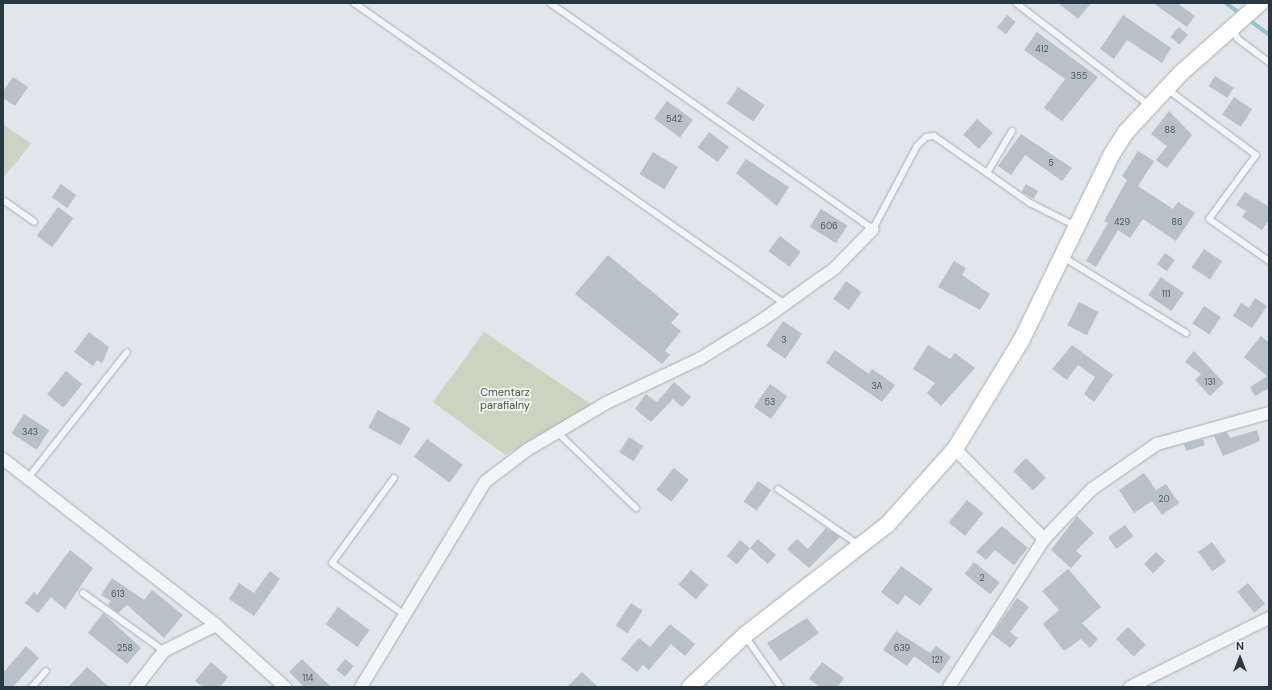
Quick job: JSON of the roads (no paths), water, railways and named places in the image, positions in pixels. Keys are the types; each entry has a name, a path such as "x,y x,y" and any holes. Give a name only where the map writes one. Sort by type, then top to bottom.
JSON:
{"street":[{"path":"690,687 745,635 860,547 887,524 955,449 999,382 1112,154 1149,105 1165,88 1259,4"},
{"path":"361,687 485,482 557,432 606,403 701,358 785,304 835,268 873,229"},
{"path":"949,687 1044,539 1092,489 1157,444 1269,413"},
{"path":"955,449 1044,539"},
{"path":"3,459 216,625 285,687"},
{"path":"1130,687 1269,618"},
{"path":"136,687 164,651 216,625"}],"lane":[{"path":"354,3 785,304"},
{"path":"550,3 873,229 912,155 926,137 944,141 1030,203 1076,226"},
{"path":"1016,3 1149,105"},
{"path":"1235,25 1238,39 1269,62"},
{"path":"1165,88 1256,155 1209,219 1269,261"},
{"path":"987,173 1012,131"},
{"path":"3,200 34,222"},
{"path":"1062,256 1186,333"},
{"path":"28,478 127,352"},
{"path":"557,432 636,508"},
{"path":"394,478 332,564 405,615"},
{"path":"778,489 860,547"},
{"path":"83,593 164,651"},
{"path":"745,635 781,687"},
{"path":"32,687 46,671"}],"waterway":[{"path":"1226,3 1241,14"},
{"path":"1248,19 1269,34"}],"park label":[{"name":"Cmentarz parafialny","path":"505,399"}]}
